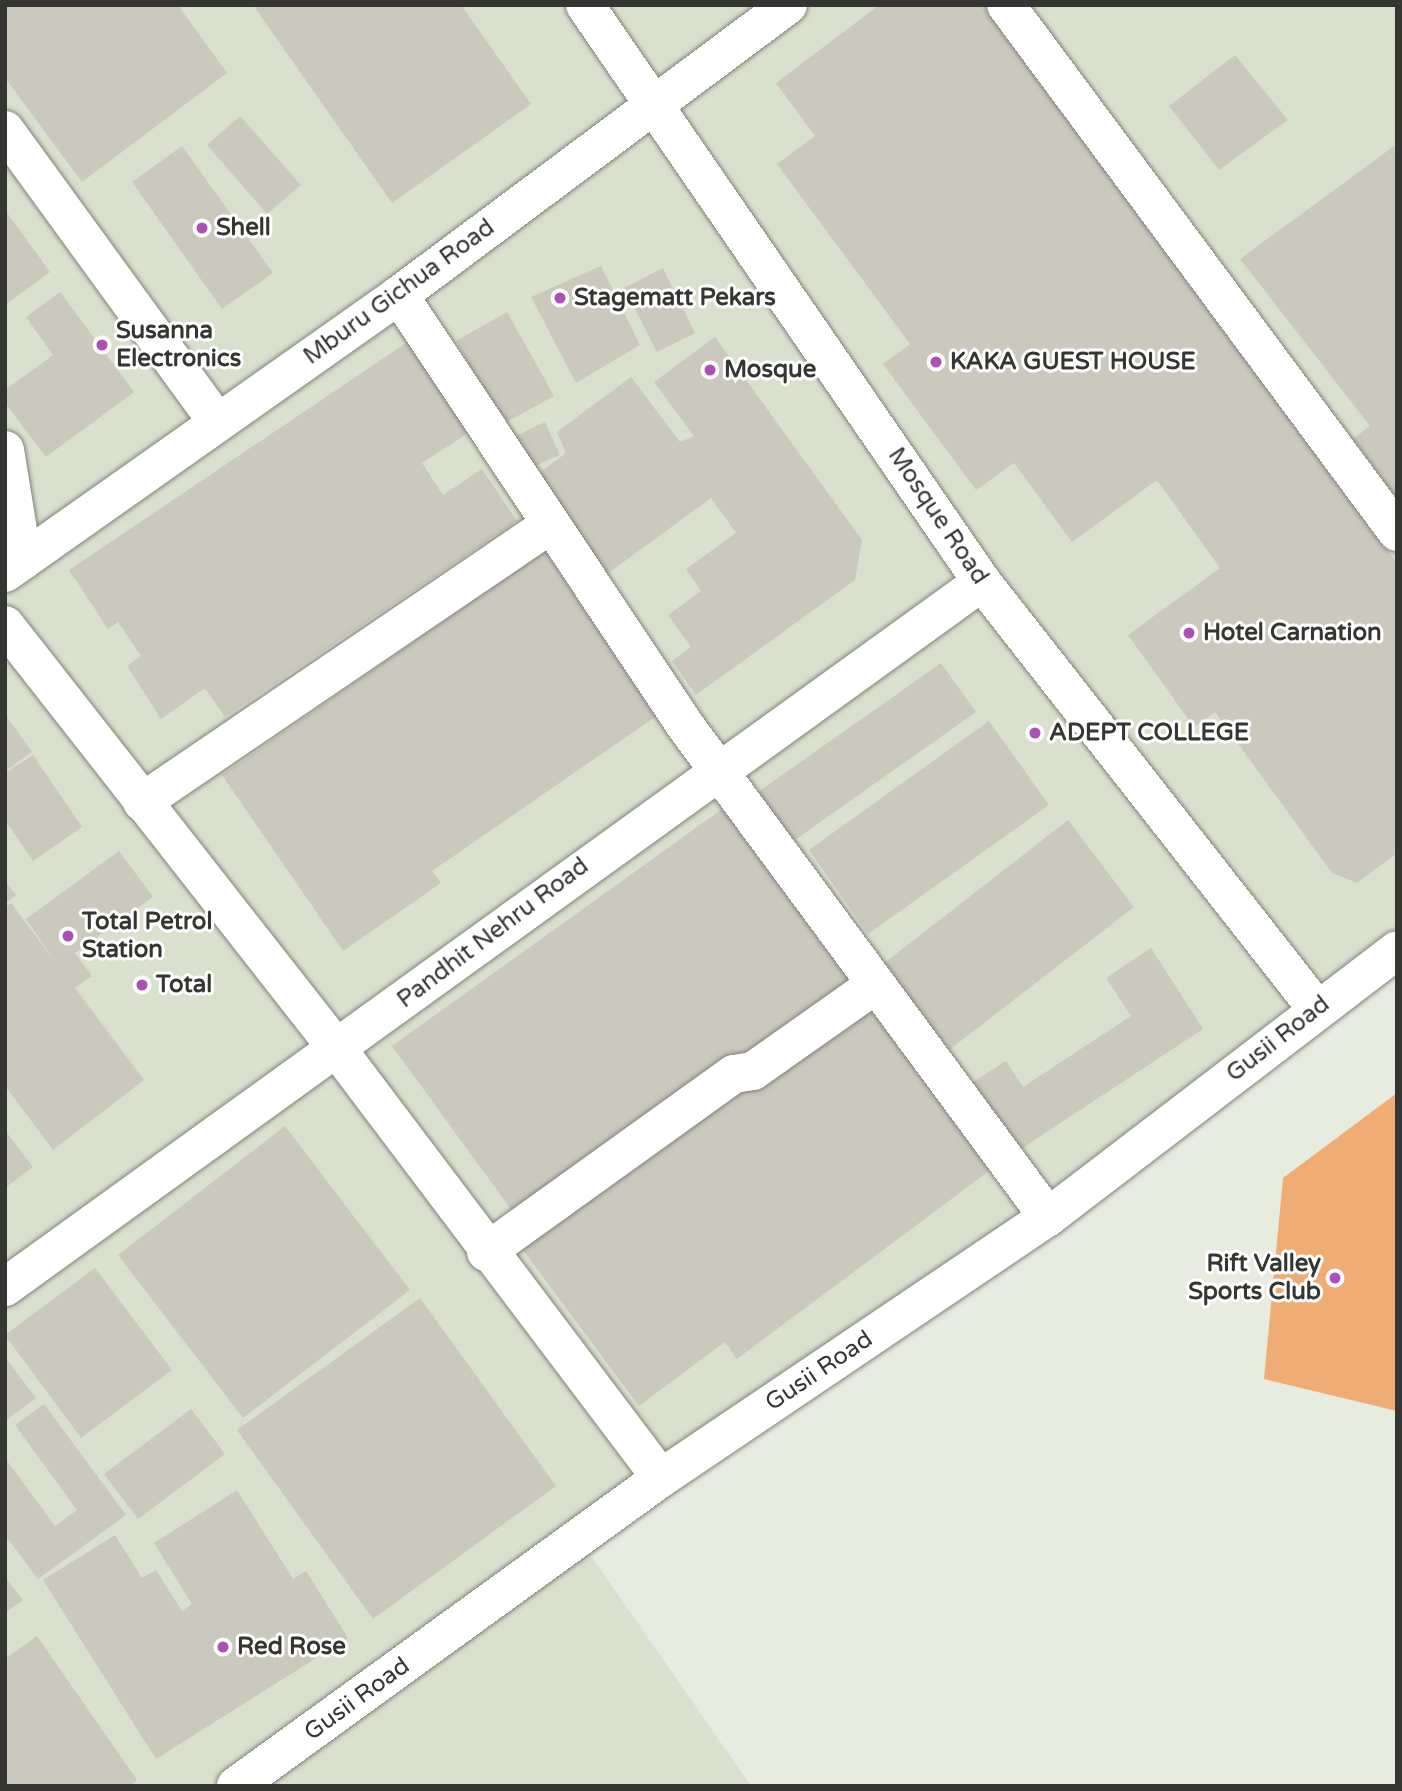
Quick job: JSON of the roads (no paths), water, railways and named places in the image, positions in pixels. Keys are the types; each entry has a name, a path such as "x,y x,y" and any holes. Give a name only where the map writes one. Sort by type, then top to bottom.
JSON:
{"street":[{"name":"Mosque Road","path":"585,5 657,103 982,582 1316,1008"},
{"name":"Mburu Gichua Road","path":"14,567 399,295 788,5"},
{"path":"1006,5 1397,532"},
{"path":"5,130 217,422"},
{"path":"399,295 548,526 716,769 1048,1216"},
{"path":"5,450 14,567"},
{"path":"142,802 548,526"},
{"name":"Pandhit Nehru Road","path":"5,1287 338,1050 716,769 982,582"},
{"path":"5,625 338,1050 486,1252 661,1478"},
{"name":"Gusii Road","path":"236,1786 661,1478 1048,1216 1316,1008 1397,950"},
{"path":"486,1252 734,1074 753,1071 875,985"}],"place":[{"name":"Shell","path":"202,228"},
{"name":"Stagematt Pekars","path":"560,298"},
{"name":"Susanna Electronics","path":"102,345"},
{"name":"KAKA GUEST HOUSE","path":"936,362"},
{"name":"Mosque","path":"710,370"},
{"name":"Hotel Carnation","path":"1189,633"},
{"name":"ADEPT COLLEGE","path":"1035,733"},
{"name":"Total Petrol Station","path":"68,936"},
{"name":"Total","path":"142,985"},
{"name":"Rift Valley Sports Club","path":"1335,1278"},
{"name":"Red Rose","path":"223,1647"}]}
